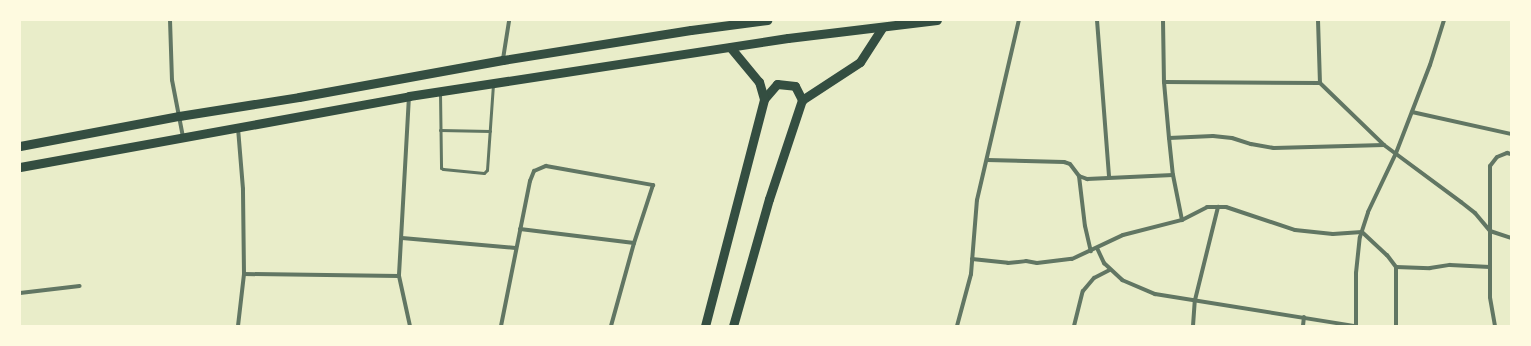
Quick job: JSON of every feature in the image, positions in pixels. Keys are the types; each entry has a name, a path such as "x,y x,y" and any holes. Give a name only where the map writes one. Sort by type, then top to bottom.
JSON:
{"main road":[{"path":"20,146 179,116 299,97 503,60 691,30 767,20"},
{"path":"20,167 440,91 788,38 882,28 938,20"},
{"path":"733,326 769,199 802,100 860,62 882,28"},
{"path":"730,47 760,82 764,99"},
{"path":"705,326 764,99 777,84 795,86 802,100"}],"street":[{"path":"170,20 172,80 183,138"},
{"path":"503,60 509,20"},
{"path":"958,326 971,274 977,200 1019,20"},
{"path":"1097,20 1109,177"},
{"path":"1163,20 1164,82 1169,138 1173,175 1182,220"},
{"path":"1318,20 1320,83"},
{"path":"1097,248 1104,263 1122,280 1155,294 1356,326 1356,273 1362,232 1368,212 1396,153 1412,112 1430,65 1444,20"},
{"path":"1164,82 1320,83 1384,145 1462,202 1475,213 1490,231 1511,238"},
{"path":"409,96 400,276 410,326"},
{"path":"1412,112 1511,134"},
{"path":"238,128 243,189 244,274 238,326"},
{"path":"1169,138 1213,136 1232,138 1251,144 1274,148 1384,145"},
{"path":"1495,326 1490,297 1490,166 1497,157 1507,153 1511,154"},
{"path":"987,160 1064,162 1070,164 1079,176 1085,226 1091,251"},
{"path":"500,326 530,181 534,171 546,166 653,186 634,243 611,326"},
{"path":"1079,176 1087,179 1173,175"},
{"path":"972,259 1008,263 1026,261 1037,263 1072,259 1123,235 1182,220 1207,207 1226,207 1295,230 1333,234 1362,232 1387,255 1396,267 1430,268 1450,265 1490,267"},
{"path":"1193,326 1195,300 1218,207"},
{"path":"520,229 634,243"},
{"path":"402,238 516,248"},
{"path":"1396,267 1396,326"},
{"path":"1074,326 1082,292 1094,278 1110,270"},
{"path":"244,274 400,276"},
{"path":"20,293 80,286"},
{"path":"1303,326 1304,317"}],"lane":[{"path":"440,91 441,168 443,170 484,173 487,170 493,83"},
{"path":"440,130 490,132"}]}
